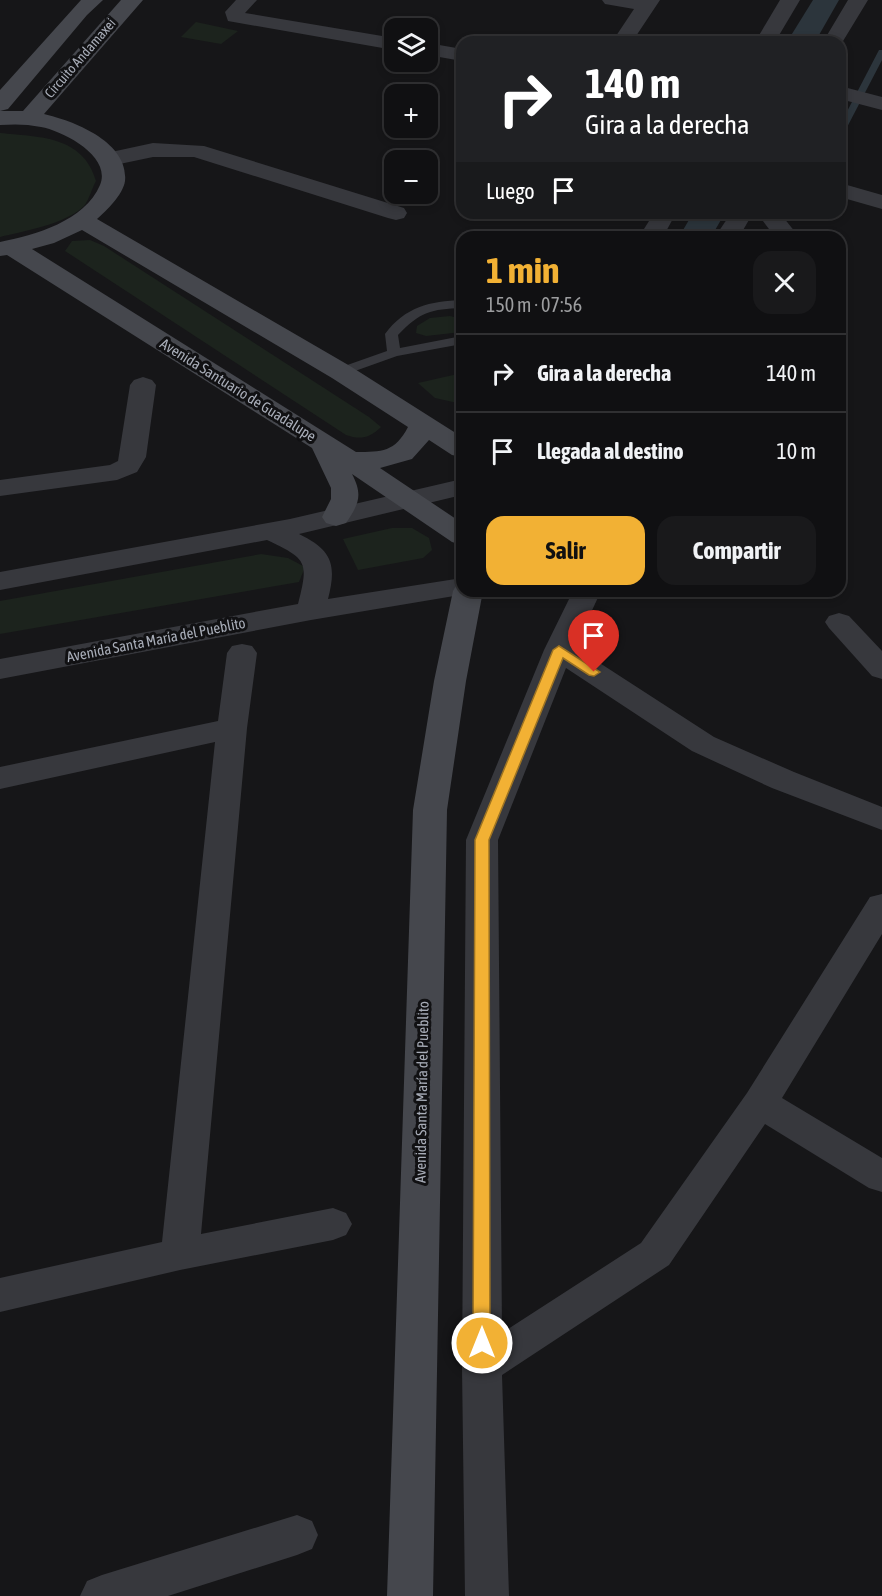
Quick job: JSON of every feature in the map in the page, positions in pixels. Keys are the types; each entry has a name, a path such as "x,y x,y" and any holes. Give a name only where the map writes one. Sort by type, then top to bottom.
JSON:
{"street":[{"name":"Circuito Andamaxei","path":"0,104 80,11 93,0"},
{"name":"Circuito Andamaxei","path":"29,118 133,0"},
{"path":"247,0 235,12 235,17 384,42"},
{"path":"612,0 648,3 626,36"},
{"path":"769,36 790,0"},
{"path":"837,36 858,0"},
{"path":"438,51 456,54"},
{"path":"846,94 882,104"},
{"path":"0,118 29,118 71,130 95,143 110,159 113,182 102,203 83,221 62,231 6,248"},
{"path":"110,159 153,150 196,151 396,213"},
{"path":"846,192 882,202"},
{"path":"773,219 782,231"},
{"path":"83,221 341,372 447,437"},
{"name":"Avenida Santuario de Guadalupe","path":"6,248 350,460 456,532"},
{"path":"0,488 117,472 128,466 133,457 143,385"},
{"path":"350,460 381,460 401,454 414,445 447,437"},
{"path":"323,443 345,488 345,499 336,517"},
{"path":"0,581 270,531 410,501 456,488"},
{"path":"270,531 311,550 320,562 320,578 311,611"},
{"name":"Avenida Santa María del Pueblito","path":"0,669 311,611 456,588"},
{"name":"Avenida Santa María del Pueblito","path":"410,1596 430,810 450,681 467,597"},
{"path":"486,1596 482,1367 482,840 559,650 584,597"},
{"path":"839,622 882,669"},
{"path":"559,650 704,744 783,780 882,819"},
{"path":"180,1254 232,728 242,653"},
{"path":"0,778 232,728"},
{"path":"482,1367 655,1254 760,1103 882,906"},
{"path":"760,1103 882,1177"},
{"path":"0,1295 180,1254 333,1224"},
{"path":"118,1594 297,1535"}],"lane":[{"path":"394,354 391,334 407,317 430,305 456,304"},
{"path":"341,372 394,354 456,341"}],"shaded area":[{"path":"196,22 238,31 221,44 181,37"},
{"path":"0,133 57,141 81,155 90,166 96,181 84,206 67,218 0,237"},
{"path":"90,240 104,246 369,417 381,427 365,437 346,435 65,251 72,241"},
{"path":"430,318 456,318 456,333 426,336 416,333 417,326"},
{"path":"456,374 456,403 435,398 418,383"},
{"path":"392,528 412,528 429,538 432,550 423,558 358,570 343,539"},
{"path":"261,554 288,558 305,567 299,582 0,634 0,601"}],"waterway":[{"path":"805,36 826,0"},
{"path":"846,121 882,52"},
{"path":"698,231 706,219"}],"route":[{"path":"482,1343 482,840 559,650 594,672"}]}
